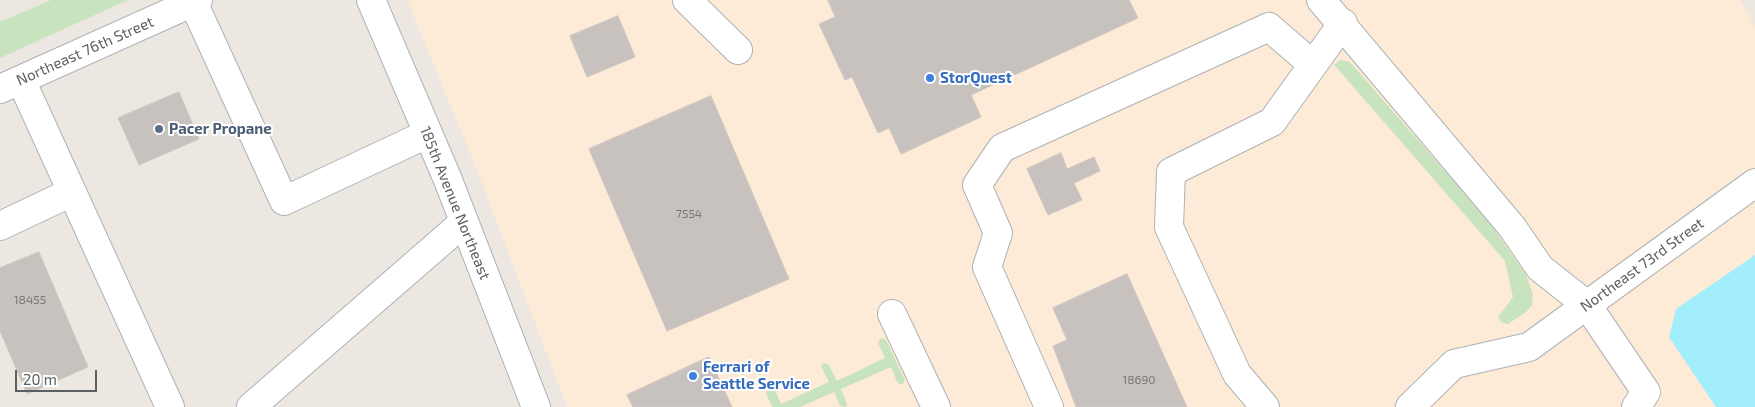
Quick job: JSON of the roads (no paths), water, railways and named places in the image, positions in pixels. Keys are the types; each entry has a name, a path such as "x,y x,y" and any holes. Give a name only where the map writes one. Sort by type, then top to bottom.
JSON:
{"street":[{"name":"185th Avenue Northeast","path":"371,0 464,222 536,407"},
{"path":"687,0 738,50"},
{"path":"1321,0 1512,227 1540,268 1586,305 1646,392 1636,407"},
{"path":"196,1 284,201 427,134"},
{"name":"Northeast 76th Street","path":"10,85 196,1"},
{"path":"1265,407 1237,374 1169,227 1171,172 1272,122 1342,23"},
{"path":"1049,407 987,266 998,232 977,185 1002,148 1269,27 1313,65"},
{"path":"10,85 72,192 170,407"},
{"name":"Northeast 73rd Street","path":"1410,407 1454,364 1530,347 1755,183"},
{"path":"0,226 72,192"},
{"path":"251,407 464,222"},
{"path":"892,314 936,407"}],"water":[{"path":"1755,255 1755,407 1716,407 1669,337 1676,309"}],"place":[{"name":"StorQuest","path":"930,78"},
{"name":"Pacer Propane","path":"159,129"},
{"name":"Ferrari of Seattle Service","path":"693,376"}]}
